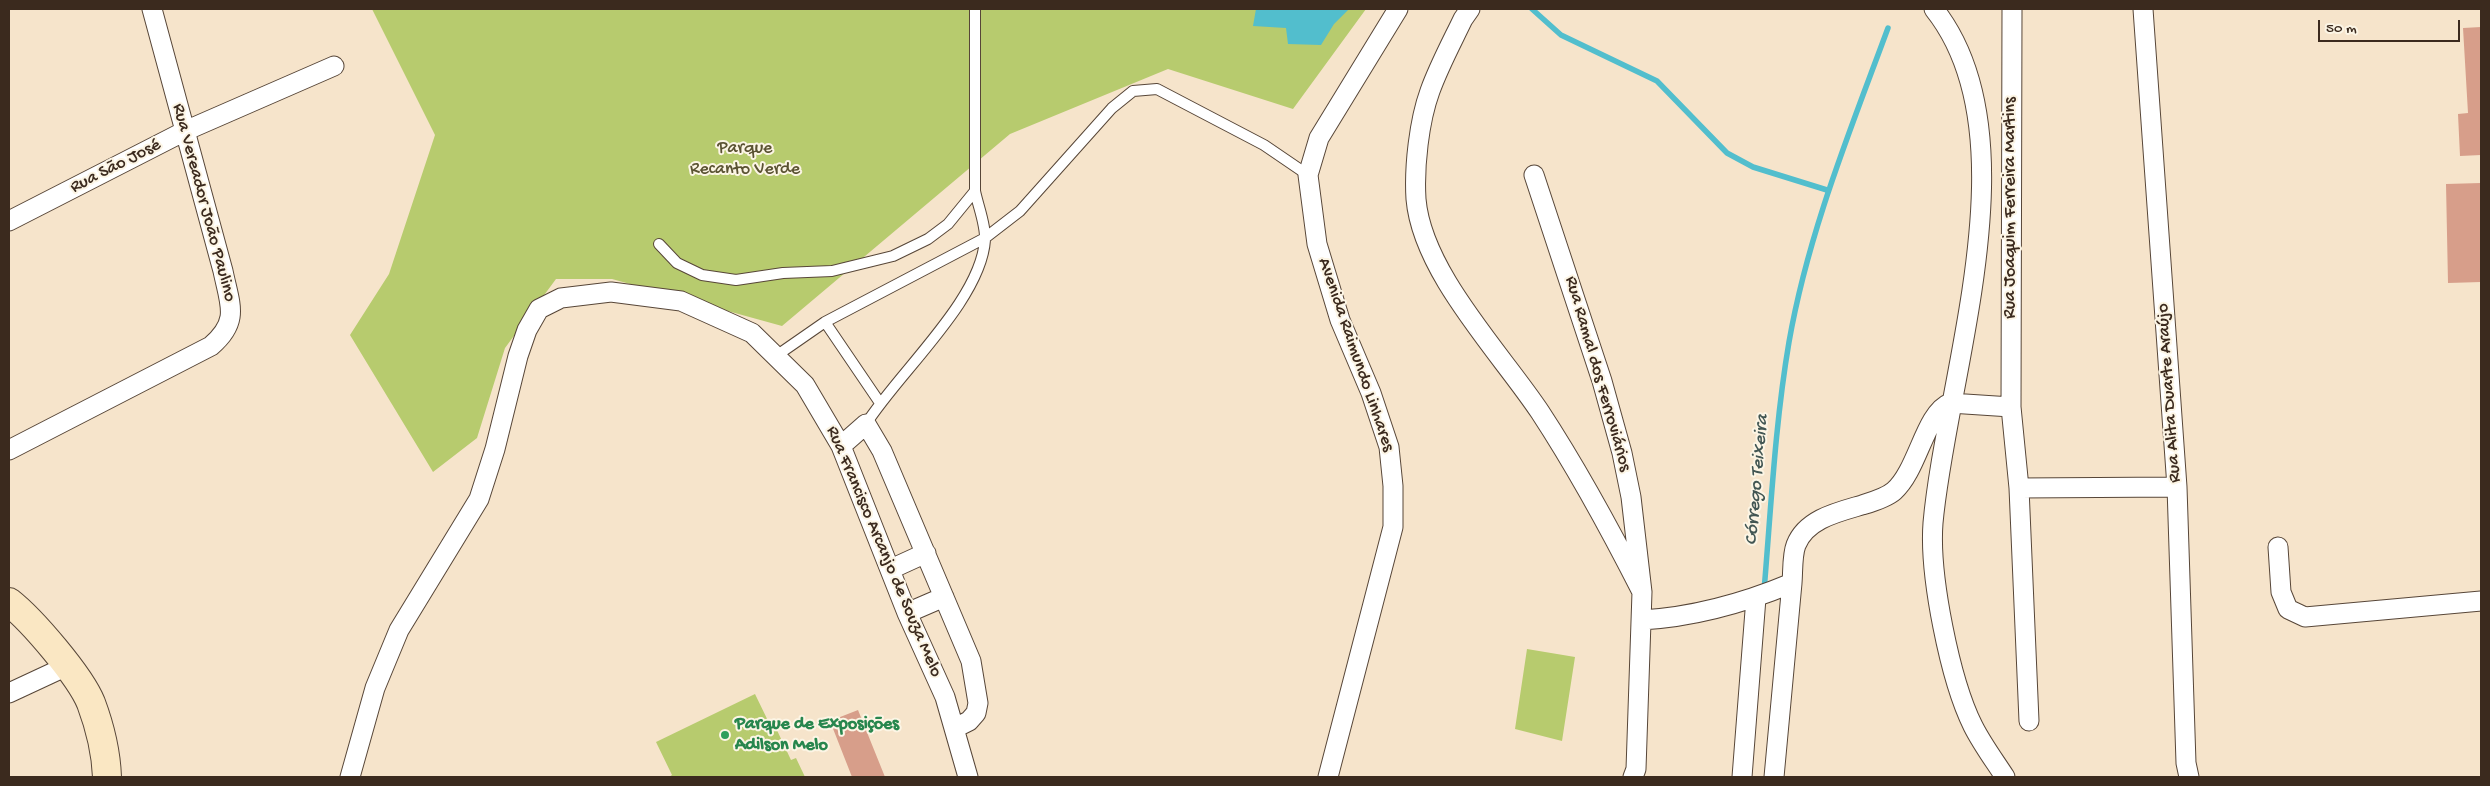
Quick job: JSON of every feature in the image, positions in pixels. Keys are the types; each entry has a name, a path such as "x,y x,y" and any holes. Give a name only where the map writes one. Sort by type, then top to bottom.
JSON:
{"street":[{"name":"Rua Vereador João Paulino","path":"9,450 204,350 224,335 232,314 152,9"},
{"name":"Avenida Raimundo Linhares","path":"1328,777 1393,527 1394,486 1388,447 1370,392 1340,320 1317,244 1308,175 1319,138 1398,9"},
{"path":"1470,9 1463,18 1430,92 1422,128 1416,164 1416,200 1426,238 1446,278 1462,303 1540,412 1620,548 1642,592"},
{"path":"1934,9 1949,28 1972,87 1982,158 1982,198 1972,288 1933,524 1935,577 1954,672 1973,726 2005,777"},
{"name":"Rua Joaquim Ferreira Martins","path":"2012,9 2011,407 2019,488 2029,721"},
{"name":"Rua Alita Duarte Araújo","path":"2143,9 2177,487 2186,763 2189,777"},
{"name":"Rua São José","path":"9,221 185,131 334,66"},
{"name":"Rua Ramal dos Ferroviários","path":"1534,174 1602,381 1622,453 1634,516 1642,592 1642,620 1638,668 1636,769 1633,777"},
{"name":"Rua Francisco Arcanjo de Souza Melo","path":"350,777 374,688 399,630 479,499 496,449 518,356 527,330 539,309 561,298 611,292 681,302 752,333 805,385 841,446 907,613 945,697 968,777"},
{"path":"1774,777 1796,545 1807,529 1820,519 1873,501 1893,492 1912,468 1938,411 1944,405 1952,403 2011,407"},
{"path":"841,446 866,424 882,450 971,660 978,703 976,713 970,721 955,728"},
{"path":"2019,488 2177,487"},
{"path":"2278,547 2281,592 2288,609 2305,617 2481,601"},
{"path":"891,569 926,553"},
{"path":"1642,620 1678,618 1756,598 1792,583"},
{"path":"907,613 944,597"},
{"path":"1742,777 1756,598"},
{"path":"9,602 24,614 67,666 90,701 106,752 107,777"},
{"path":"9,693 67,666"}],"lane":[{"path":"866,424 880,403 943,326 974,281 982,260 985,238 975,191 975,9"},
{"path":"776,356 826,322 985,238 1020,211 1112,108 1133,91 1157,89 1264,145 1308,175"},
{"path":"659,244 677,263 702,275 736,280 783,274 832,272 893,256 928,239 948,224 975,191"},
{"path":"826,322 880,403"}],"green space":[{"name":"Parque Recanto Verde","path":"372,9 1366,9 1293,109 1168,69 1010,134 782,326 612,279 556,279 505,348 477,438 433,472 350,335 389,274 435,135"},
{"path":"1527,649 1575,657 1562,741 1515,729"},
{"name":"Parque de Exposições Adilson Melo","path":"755,694 771,727 775,726 791,760 796,758 805,777 669,777 672,775 656,742"}],"water":[{"path":"1256,9 1349,9 1334,24 1321,45 1288,44 1286,28 1253,26"}],"building":[{"path":"2481,27 2481,155 2460,156 2458,114 2468,113 2463,28"},
{"path":"2481,183 2481,282 2448,283 2446,184"},
{"path":"858,710 885,777 852,777 830,721"}],"waterway":[{"name":"Córrego Teixeira","path":"1532,9 1561,35 1657,81 1727,153 1753,167 1827,190"},
{"name":"Córrego Teixeira","path":"1764,591 1780,404 1797,301 1831,183 1888,28"}],"place":[{"name":"Parque de Exposições Adilson Melo","path":"725,735"}]}
